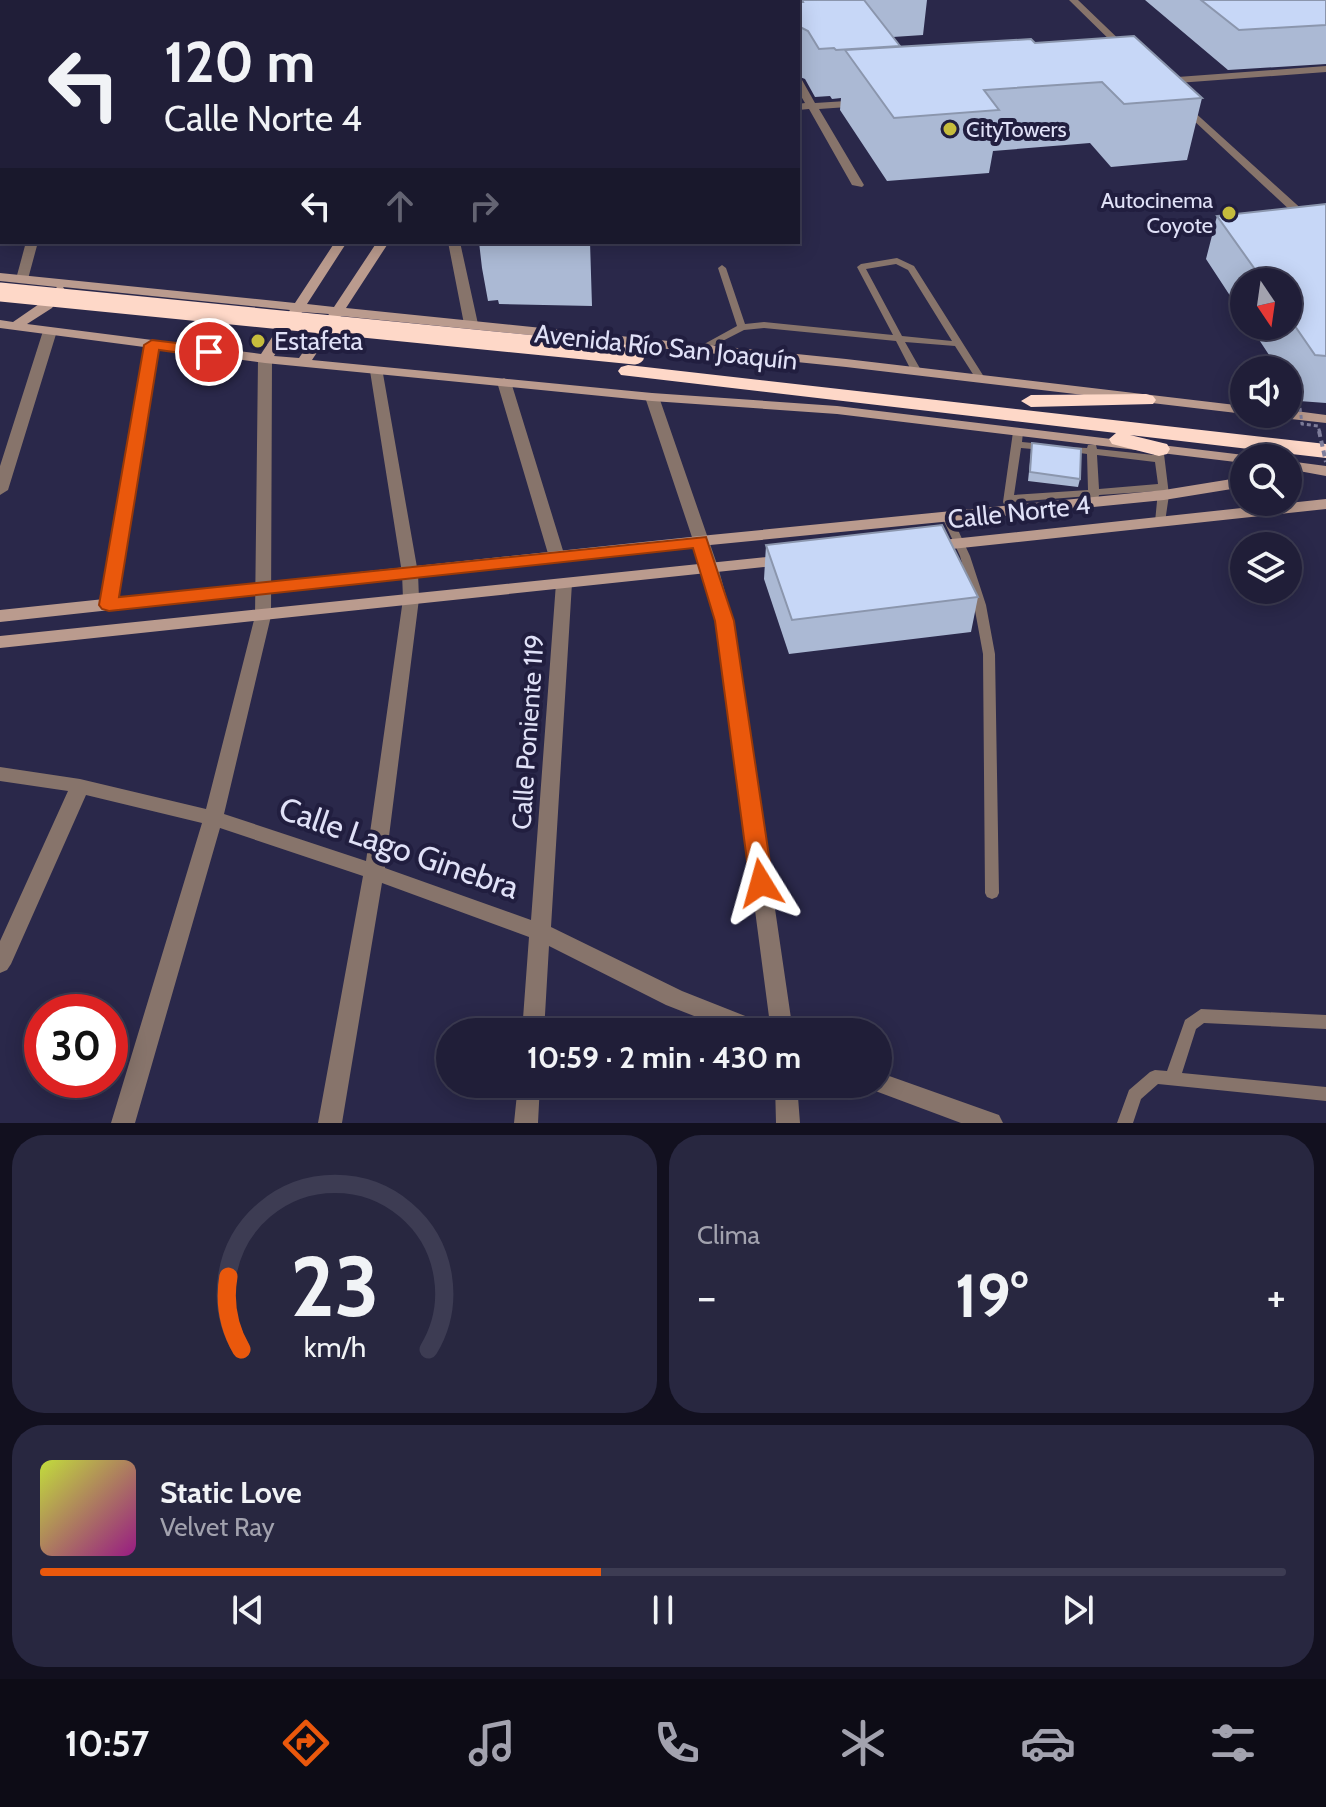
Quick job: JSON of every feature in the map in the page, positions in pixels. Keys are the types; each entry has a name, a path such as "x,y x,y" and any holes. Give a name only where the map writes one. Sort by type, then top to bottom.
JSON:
{"highway":[{"name":"Avenida Río San Joaquín","path":"0,292 631,363 1024,423 1326,451"},
{"name":"Avenida Río San Joaquín","path":"0,307 631,363"},
{"path":"1024,423 1146,400"},
{"name":"Avenida Río San Joaquín","path":"1024,423 1326,435"},
{"path":"1024,423 1069,429 1159,454"}],"main road":[{"path":"265,359 340,244"},
{"path":"303,363 382,244"},
{"name":"Avenida Río San Joaquín","path":"0,277 702,348 1230,409"},
{"path":"7,325 47,305 57,294 60,281"},
{"name":"Avenida Río San Joaquín","path":"7,325 377,371 652,397 1024,423 1092,446 1230,458"},
{"path":"1302,416 1326,419"},
{"path":"1302,467 1326,471"},
{"name":"Calle Norte 4","path":"0,616 947,517 1008,505 1230,484"},
{"name":"Calle Norte 4","path":"912,548 1326,504"},
{"path":"0,642 804,558"}],"street":[{"path":"1073,0 1139,64"},
{"path":"1326,69 1152,80 1326,237"},
{"path":"800,85 858,185"},
{"path":"800,107 869,102"},
{"path":"22,279 31,244"},
{"path":"454,244 471,324"},
{"path":"0,490 50,331"},
{"path":"109,605 152,345"},
{"path":"123,1123 213,818 263,616 265,359"},
{"path":"330,1123 374,872 411,599 410,573 377,371"},
{"path":"504,382 557,557"},
{"path":"652,397 710,567 725,621 780,1018"},
{"name":"Calle Poniente 119","path":"534,1018 564,583"},
{"name":"Calle Lago Ginebra","path":"0,774 80,786 213,818 374,872 541,932 674,998 725,1018"},
{"path":"0,964 80,786"},
{"path":"892,1087 991,1123"},
{"path":"526,1123 528,1098"},
{"path":"787,1098 788,1123"}],"lane":[{"path":"917,372 861,267 897,261 905,263 981,380"},
{"path":"722,268 742,327"},
{"path":"702,348 742,327 764,325 958,344"},
{"path":"1008,505 1024,423"},
{"path":"1092,446 1094,498"},
{"path":"1159,454 1163,491 1160,522"},
{"path":"947,517 980,605 989,654 992,893"},
{"path":"1172,1079 1190,1025 1201,1016 1326,1022"},
{"path":"1125,1123 1135,1095 1155,1077 1326,1094"}],"path":[{"path":"1302,424 1318,426 1326,462"}],"building":[{"path":"864,0 900,46 819,49 808,31 800,30 800,2"},
{"path":"1201,0 1326,0 1326,25 1239,30"},
{"path":"1134,36 1202,98 1124,104 1102,82 984,90 999,110 894,118 845,50 1031,39 1035,43"},
{"path":"1326,204 1326,356 1315,355 1302,336 1302,268 1254,268 1217,216"},
{"path":"1032,443 1081,449 1080,479 1030,472"},
{"path":"942,525 978,597 792,620 766,545"}],"place":[{"name":"CityTowers","path":"950,129"},
{"name":"Autocinema Coyote","path":"1229,213"},
{"name":"Estafeta","path":"258,341"}],"route":[{"path":"209,352 152,345 109,605 700,541 725,621 761,883"}]}
